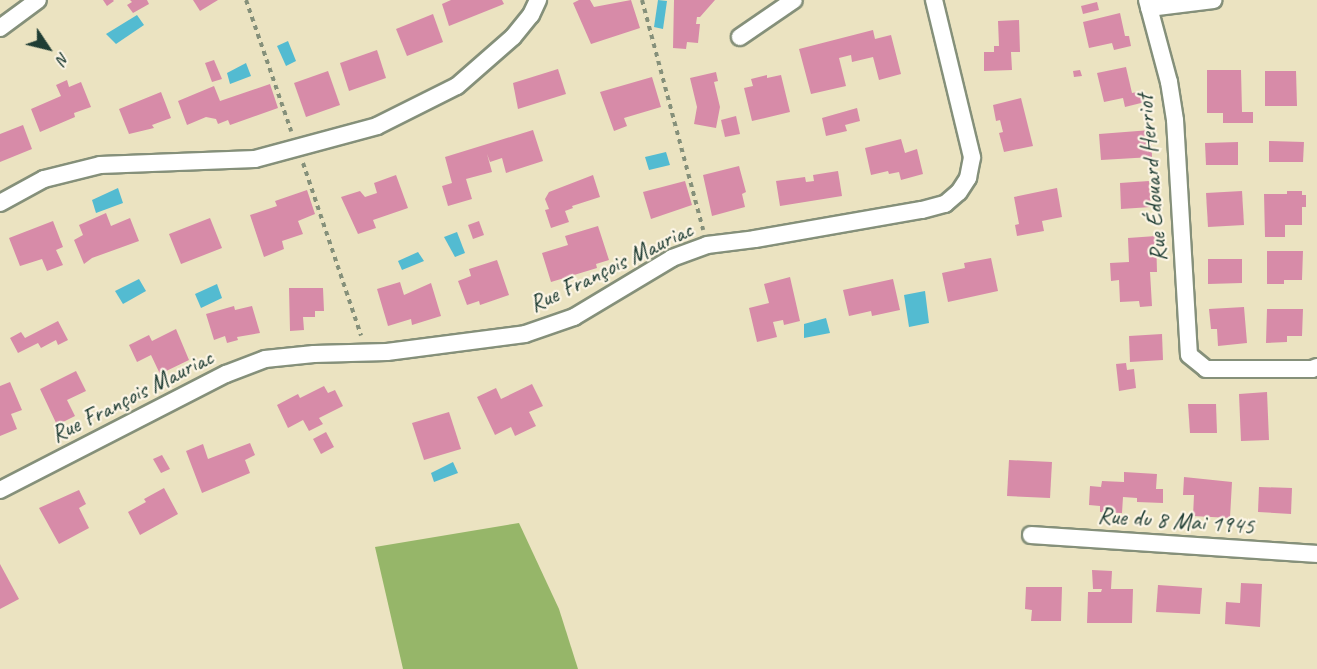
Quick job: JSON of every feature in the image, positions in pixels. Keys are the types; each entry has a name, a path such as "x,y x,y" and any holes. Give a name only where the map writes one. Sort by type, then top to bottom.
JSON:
{"street":[{"path":"0,28 38,0"},
{"path":"0,203 44,179 100,165 255,159 377,126 457,86 513,37 531,15 538,0"},
{"path":"740,38 794,0"},
{"name":"Rue François Mauriac","path":"0,490 226,374 265,359 315,354 367,353 501,338 551,326 574,317 672,258 707,245 755,239 945,204 959,192 968,178 972,157 934,0"},
{"path":"1148,4 1214,0"},
{"name":"Rue Édouard Herriot","path":"1148,4 1169,82 1175,120 1189,355 1206,369 1312,369 1317,367"},
{"name":"Rue du 8 Mai 1945","path":"1031,535 1317,554"}],"path":[{"path":"246,0 367,353"},
{"path":"642,0 707,245"}],"green space":[{"path":"519,523 559,609 578,669 403,669 375,547"}],"water":[{"path":"658,0 667,1 663,29 654,27"},
{"path":"137,15 144,25 116,44 106,34"},
{"path":"288,41 296,61 286,66 277,46"},
{"path":"246,63 251,76 230,84 227,73"},
{"path":"666,152 670,165 649,170 645,157"},
{"path":"118,188 123,203 96,213 92,200"},
{"path":"457,232 465,253 455,257 444,237"},
{"path":"418,252 424,261 402,270 398,261"},
{"path":"139,279 146,291 123,304 115,291"},
{"path":"217,284 222,298 201,308 195,294"},
{"path":"925,291 929,323 909,327 904,295"},
{"path":"826,318 830,333 804,338 804,324"},
{"path":"453,462 458,473 434,482 431,473"}],"building":[{"path":"103,0 113,0 114,1 107,6"},
{"path":"130,0 147,0 149,4 133,13 127,5 132,2"},
{"path":"193,0 218,0 200,11"},
{"path":"451,0 502,0 504,4 449,26 442,4"},
{"path":"579,0 590,0 594,7 631,0 640,28 591,44 573,3"},
{"path":"674,0 715,0 700,17 697,17 696,24 700,24 698,43 687,42 686,49 673,48"},
{"path":"1097,2 1099,10 1083,14 1081,6"},
{"path":"1120,13 1125,36 1129,36 1131,46 1114,50 1112,43 1089,48 1083,22"},
{"path":"433,14 443,42 407,56 396,29"},
{"path":"1019,20 1020,52 1011,52 1012,70 984,71 984,52 994,52 994,46 999,46 998,21"},
{"path":"873,30 875,39 891,35 901,74 879,80 873,57 852,62 851,55 839,58 846,86 811,94 799,49"},
{"path":"377,50 386,78 349,91 340,63"},
{"path":"214,60 222,79 212,82 205,63"},
{"path":"1126,67 1132,93 1142,91 1145,102 1125,107 1123,98 1104,102 1097,73"},
{"path":"558,69 566,94 518,109 513,83"},
{"path":"1080,70 1082,76 1074,77 1073,71"},
{"path":"1207,70 1241,70 1242,112 1253,112 1253,123 1223,123 1223,113 1207,113"},
{"path":"328,71 340,105 306,117 294,83"},
{"path":"1265,71 1296,71 1297,106 1265,106"},
{"path":"716,72 718,81 714,82 720,107 716,128 694,124 697,107 690,78"},
{"path":"767,75 767,78 781,75 790,112 752,121 744,88 753,86 751,79"},
{"path":"652,77 661,107 624,118 627,126 614,131 600,92"},
{"path":"67,80 69,87 81,82 91,107 74,113 75,117 40,132 31,109 61,96 56,85"},
{"path":"270,84 278,108 230,125 228,120 218,124 216,119 206,117 187,125 178,101 214,86 220,101"},
{"path":"161,92 171,118 152,125 154,128 129,134 119,109"},
{"path":"1021,98 1033,146 1004,152 999,133 1003,132 1000,120 996,121 993,105"},
{"path":"857,108 860,121 845,125 847,131 826,136 822,118"},
{"path":"736,116 740,134 725,137 721,120"},
{"path":"23,125 32,149 0,162 0,134"},
{"path":"533,130 543,161 506,173 502,158 490,162 487,154 492,172 466,179 472,199 448,206 442,186 452,183 445,157"},
{"path":"1151,130 1152,157 1101,160 1099,134"},
{"path":"901,139 905,153 917,149 923,174 901,180 899,172 889,174 888,171 871,175 865,148"},
{"path":"1269,141 1304,142 1303,162 1269,162"},
{"path":"1238,142 1238,165 1206,165 1205,143"},
{"path":"739,166 746,192 742,194 745,207 712,216 703,175"},
{"path":"838,171 842,196 780,206 776,181 805,177 806,182 814,181 813,175"},
{"path":"396,175 408,208 373,220 376,228 358,234 341,197 360,191 365,197 377,193 374,183"},
{"path":"593,175 600,197 572,206 573,208 565,211 569,222 551,228 545,210 549,209 545,199 549,192"},
{"path":"685,181 692,205 651,219 643,192"},
{"path":"1149,181 1151,207 1121,209 1120,183"},
{"path":"1057,188 1062,217 1042,221 1044,231 1017,236 1015,225 1019,224 1014,197"},
{"path":"307,190 315,214 298,221 303,234 282,241 284,249 264,257 250,215 277,206 275,201"},
{"path":"1242,191 1244,225 1208,227 1206,193"},
{"path":"1287,191 1302,191 1302,195 1306,195 1306,207 1302,207 1302,225 1285,225 1285,237 1265,237 1264,194 1287,194"},
{"path":"106,213 111,226 130,218 139,241 92,258 84,264 74,240 83,235 79,225"},
{"path":"210,218 222,248 181,264 169,234"},
{"path":"53,221 63,247 56,250 63,265 47,271 42,259 20,266 9,238"},
{"path":"479,221 484,235 473,239 468,225"},
{"path":"598,226 609,260 596,264 597,268 551,282 542,253 568,245 565,236"},
{"path":"1156,236 1157,272 1150,272 1152,306 1140,307 1139,301 1120,302 1119,280 1111,281 1110,263 1129,262 1128,238"},
{"path":"1267,251 1303,251 1302,280 1284,280 1284,284 1267,284"},
{"path":"991,258 998,291 948,302 942,273 965,268 964,263"},
{"path":"1208,259 1242,259 1242,283 1208,284"},
{"path":"497,260 509,295 480,305 479,301 467,305 458,281 471,276 469,269"},
{"path":"790,277 800,321 784,325 783,320 773,322 777,337 757,342 749,308 769,303 764,284"},
{"path":"893,279 900,310 872,316 871,311 849,316 843,290"},
{"path":"400,282 404,295 431,283 441,316 412,325 411,319 388,326 377,289"},
{"path":"289,288 323,288 324,311 315,311 315,317 303,317 304,330 290,331"},
{"path":"234,306 235,310 252,306 260,333 237,337 238,340 227,343 225,336 214,340 206,314"},
{"path":"1244,307 1247,343 1218,346 1217,329 1211,329 1209,309"},
{"path":"1267,309 1303,309 1302,336 1287,336 1287,342 1266,343"},
{"path":"58,321 68,340 58,345 56,340 41,348 38,343 18,353 10,338 21,332 25,338"},
{"path":"176,329 189,360 160,374 151,355 137,362 129,345 149,335 152,341"},
{"path":"1162,334 1163,360 1130,362 1129,336"},
{"path":"1126,363 1127,370 1134,369 1136,388 1119,391 1116,364"},
{"path":"76,371 86,391 67,400 75,416 57,425 40,389"},
{"path":"10,382 22,410 11,414 17,429 0,436 0,386"},
{"path":"532,384 543,406 529,412 536,426 515,436 511,427 495,435 477,397 496,388 501,399"},
{"path":"324,386 328,393 335,390 343,406 319,418 323,424 309,431 303,420 288,428 277,405 298,394 300,398"},
{"path":"1267,392 1269,440 1241,441 1239,394"},
{"path":"1188,404 1216,404 1217,433 1190,433"},
{"path":"449,412 461,449 424,460 412,423"},
{"path":"326,432 334,447 321,454 313,439"},
{"path":"250,443 255,455 245,460 250,473 202,493 186,451 203,444 208,459"},
{"path":"162,455 170,469 161,473 153,459"},
{"path":"1009,460 1052,462 1050,498 1007,496"},
{"path":"1124,472 1157,474 1156,489 1163,489 1163,503 1137,502 1137,498 1123,497 1122,513 1100,512 1100,506 1089,505 1090,486 1101,487 1102,481 1124,482"},
{"path":"1184,477 1232,482 1230,518 1193,516 1194,495 1183,495"},
{"path":"1259,487 1292,488 1291,514 1258,512"},
{"path":"164,488 178,514 140,535 128,512 146,502 144,499"},
{"path":"79,490 86,504 79,508 89,528 59,544 39,508"},
{"path":"0,564 19,599 0,609"},
{"path":"1092,570 1112,571 1111,589 1133,589 1132,623 1087,623 1088,592 1101,592 1102,589 1093,589"},
{"path":"1241,583 1262,584 1260,627 1225,624 1226,602 1240,603"},
{"path":"1158,585 1202,588 1200,614 1156,612"},
{"path":"1026,587 1062,587 1061,621 1031,621 1032,610 1025,609"}]}
